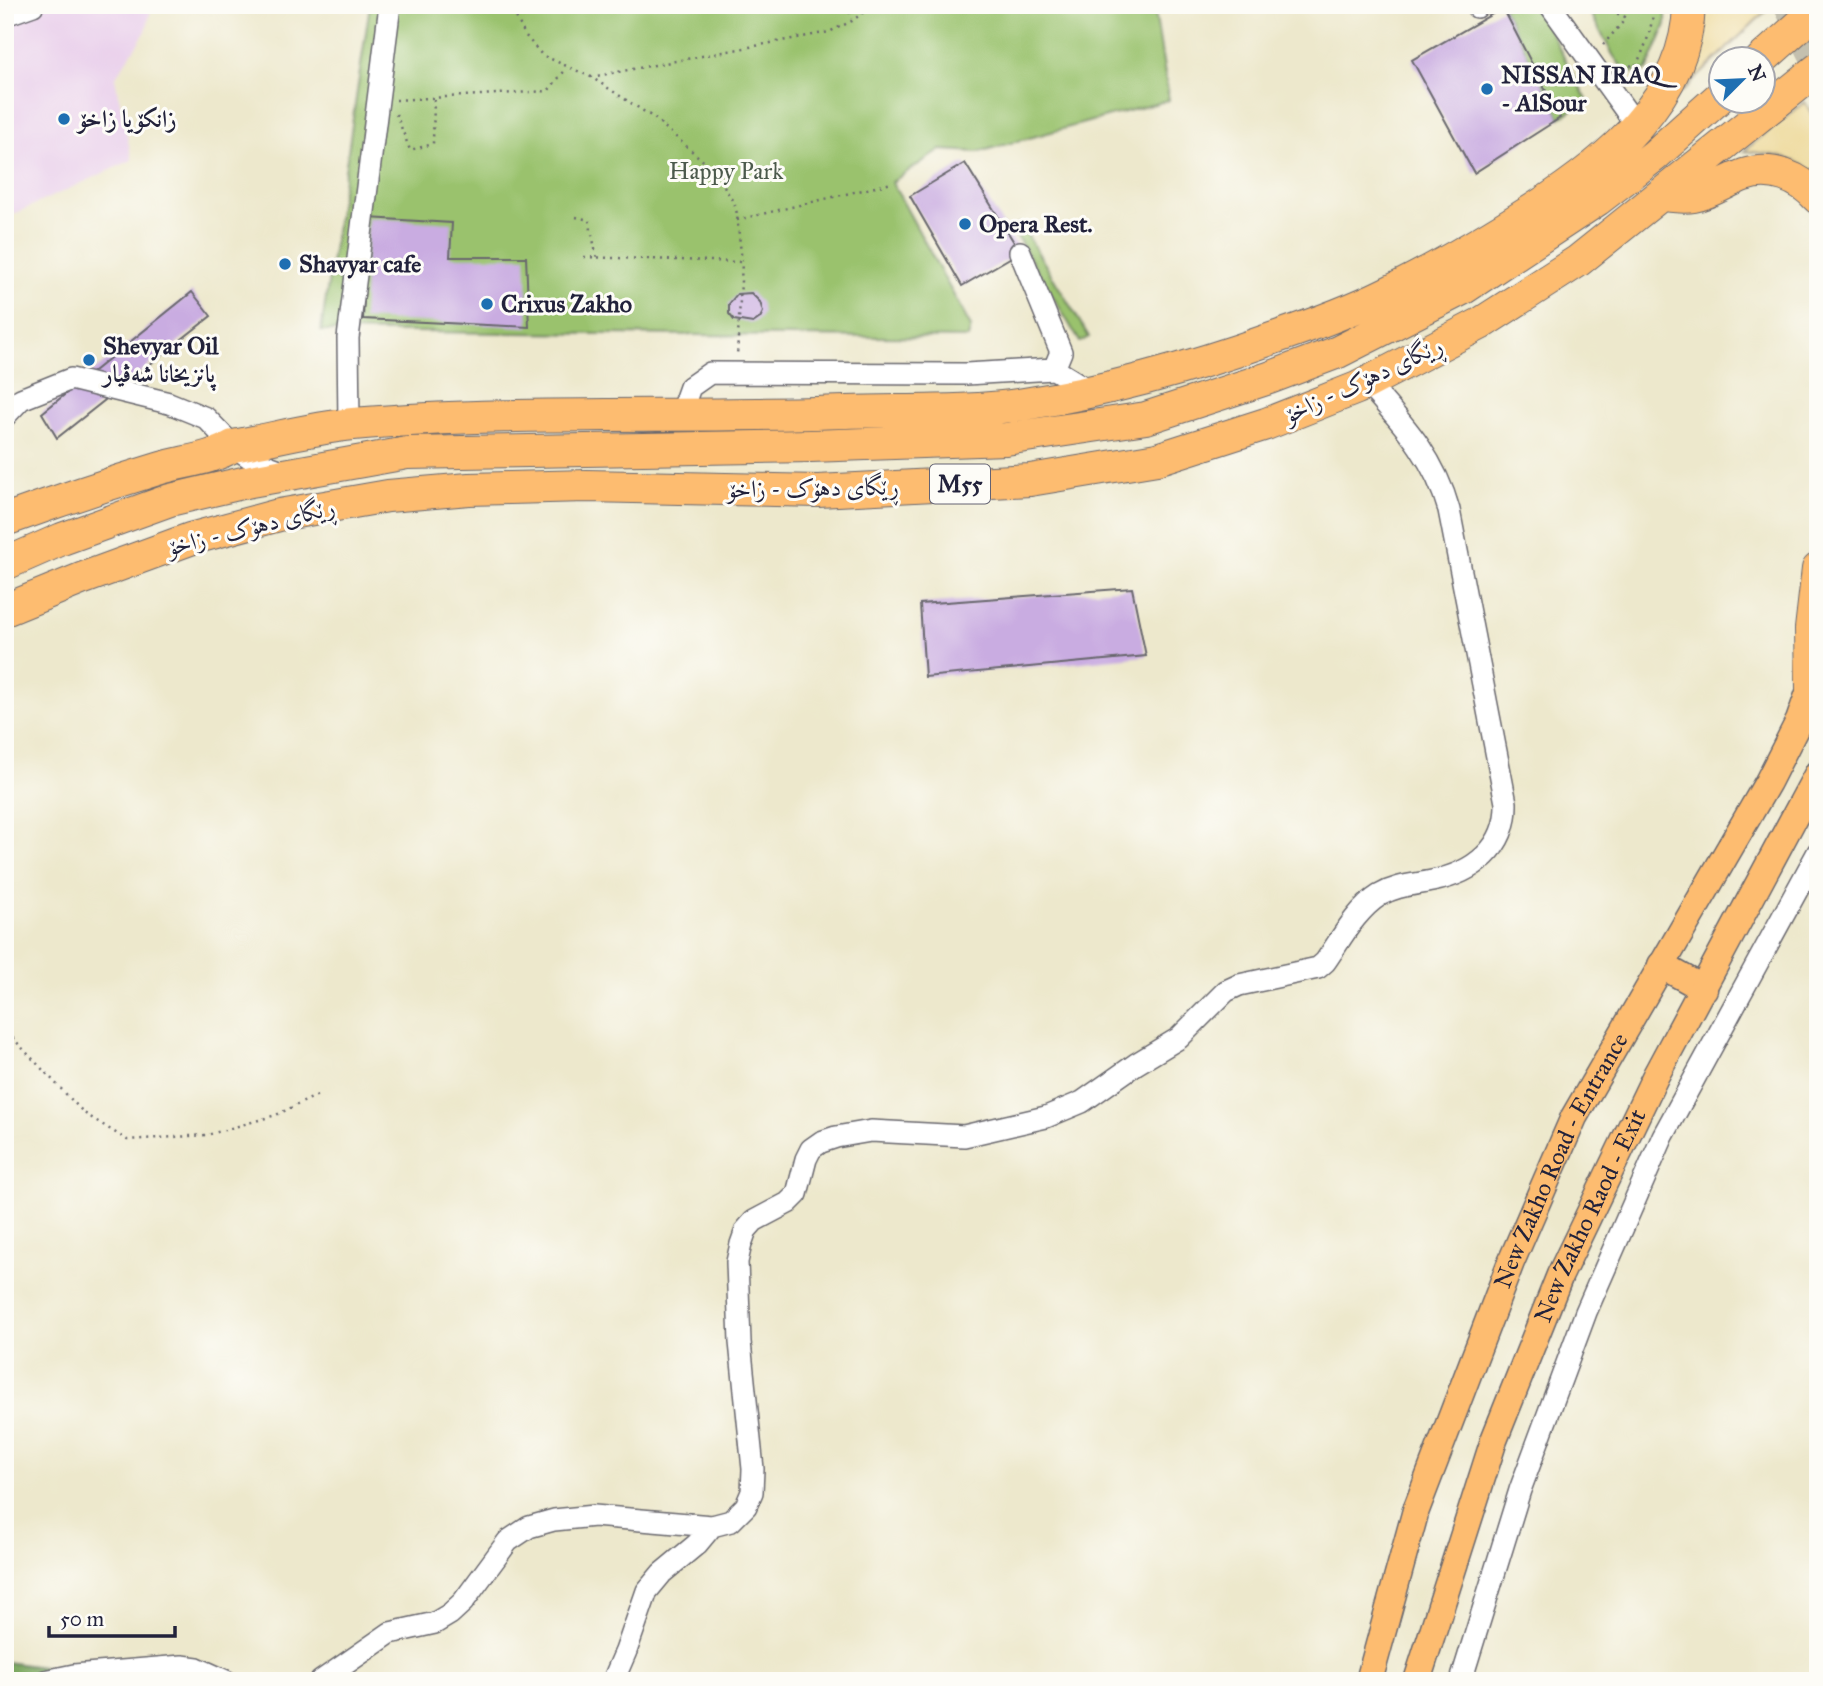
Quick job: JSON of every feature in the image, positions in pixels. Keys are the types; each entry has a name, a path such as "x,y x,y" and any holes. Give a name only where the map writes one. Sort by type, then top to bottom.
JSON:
{"highway":[{"path":"5,520 109,484 218,454 233,446 349,424 503,416 747,416 1021,405 1201,364 1315,324 1385,294 1488,238 1571,185 1606,156 1669,85 1688,23 1689,5"},
{"path":"1777,46 1818,9"},
{"name":"ڕێگای دهۆک - زاخۆ","path":"5,610 190,539 279,515 388,496 469,489 587,486 818,491 1030,480 1157,459 1266,424 1367,383 1480,324 1578,261 1818,69"},
{"name":"ڕێگای دهۆک - زاخۆ","path":"5,564 170,500 407,453 797,447 1006,439 1146,418 1338,352 1464,288 1597,200 1654,156 1708,107"},
{"path":"1661,195 1694,195 1746,174 1759,172 1785,175 1797,180 1818,198"},
{"path":"1201,364 1211,397"},
{"path":"1815,679 1811,629 1818,569"}],"main road":[{"name":"New Zakho Road - Entrance","path":"1369,1681 1416,1510 1511,1262 1574,1117 1768,782 1799,721 1815,679"},
{"name":"New Zakho Raod - Exit","path":"1417,1681 1494,1440 1555,1288 1650,1087 1818,774"},
{"path":"1661,965 1704,989"}],"street":[{"path":"5,15 33,5"},
{"path":"349,424 348,338 384,101 390,5"},
{"path":"1550,5 1636,125"},
{"path":"1020,252 1061,352 1054,369"},
{"path":"680,415 690,387 710,373 965,374 1054,369 1090,391"},
{"path":"5,416 21,399 71,379 169,403 206,418 233,446 255,461 291,474"},
{"path":"321,1681 390,1633 435,1623 450,1614 463,1602 509,1541 529,1527 554,1520 594,1516 712,1526 731,1521 746,1506 752,1492 752,1469 740,1342 737,1262 746,1230 754,1221 788,1203 797,1194 811,1149 836,1137 871,1131 964,1136 1046,1117 1082,1102 1179,1038 1226,991 1239,985 1318,968 1363,909 1380,895 1401,886 1457,874 1487,856 1504,826 1506,803 1444,493 1419,443 1367,383"},
{"path":"1461,1681 1520,1490 1586,1312 1663,1136 1818,852"},
{"path":"613,1681 647,1591 662,1573 697,1544 712,1526"},
{"path":"46,1681 74,1675 182,1666 197,1668 226,1681"}],"path":[{"path":"510,5 525,34 542,55 591,77 654,118 716,172 736,207 742,262 736,373"},
{"path":"848,5 852,21"},
{"path":"591,77 829,32 852,21 873,5"},
{"path":"1598,5 1625,17"},
{"path":"1603,45 1625,17 1630,5"},
{"path":"1614,95 1627,64 1634,67 1645,46 1654,5"},
{"path":"434,98 433,144 410,150 384,101 548,91 567,68"},
{"path":"737,220 892,183"},
{"path":"576,217 589,220 597,258"},
{"path":"584,257 742,262"},
{"path":"5,1026 8,1033 84,1113 127,1140 207,1135 276,1115 320,1094"}],"shaded area":[{"name":"زانکۆیا زاخۆ","path":"5,5 152,5 146,31 115,78 132,160 5,218"}],"green space":[{"name":"Happy Park","path":"370,5 1154,5 1169,100 978,152 940,150 892,182 971,327 968,338 321,331"},
{"path":"1506,5 1536,5 1587,100 1560,118 1503,8"},
{"path":"1586,5 1666,5 1666,24 1647,70 1626,73"},
{"path":"1020,223 1089,337 1080,342 1012,228"},
{"path":"5,1662 126,1678 125,1681 5,1681"}],"sand":[{"path":"1699,5 1771,6 1730,46 1708,46 1708,67 1682,92 1691,65"},
{"path":"1805,102 1818,125 1818,176 1792,160 1744,151"}],"building":[{"name":"NISSAN IRAQ - AlSour","path":"1503,8 1560,118 1474,173 1412,60"},
{"name":"Opera Rest.","path":"965,163 1020,252 962,286 910,196"},
{"path":"368,218 452,223 450,257 526,257 529,327 363,319"},
{"path":"192,292 211,316 57,438 42,413"},
{"path":"751,293 760,302 763,312 760,318 753,323 734,320 729,314 729,304 737,294"},
{"path":"1132,588 1146,656 925,677 920,604"}],"tunnel":[{"path":"1786,5 1818,67"}],"place":[{"name":"NISSAN IRAQ - AlSour","path":"1487,89"},
{"name":"زانکۆیا زاخۆ","path":"64,119"},
{"name":"Opera Rest.","path":"965,224"},
{"name":"Shavyar cafe","path":"285,264"},
{"name":"Crixus Zakho","path":"487,304"},
{"name":"Shevyar Oil پانزيخانا شەڤيار","path":"89,360"}]}
